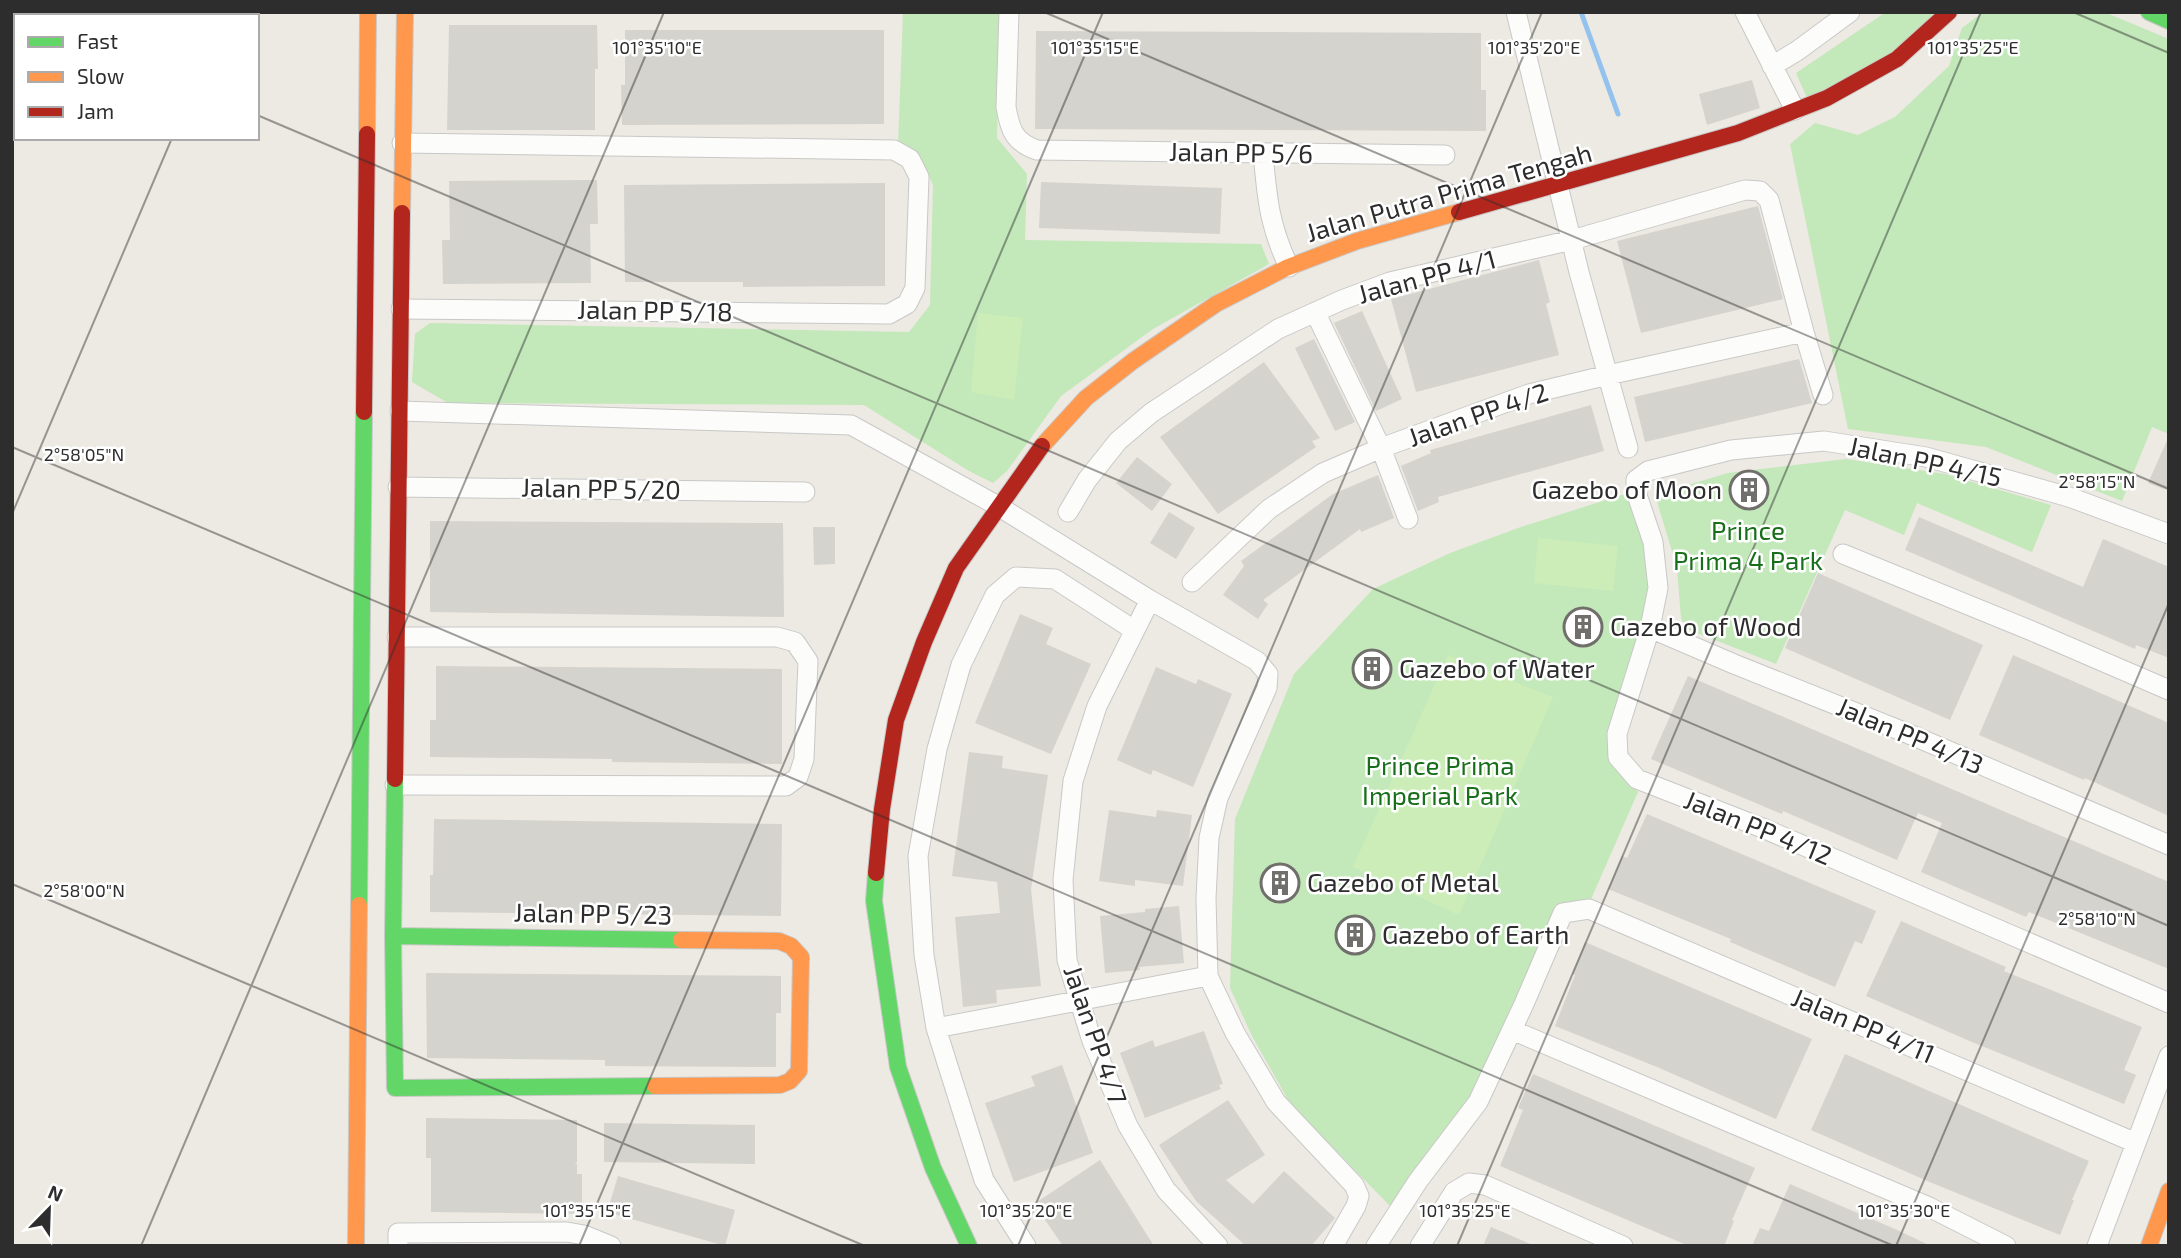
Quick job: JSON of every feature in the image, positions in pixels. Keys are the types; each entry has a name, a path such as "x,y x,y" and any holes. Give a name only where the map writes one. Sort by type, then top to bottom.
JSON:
{"street":[{"path":"356,1246 368,12"},
{"path":"393,936 405,12"},
{"name":"Jalan PP 5/6","path":"1009,12 1006,107 1009,123 1023,145 1037,150 1445,155"},
{"path":"1516,12 1572,240 1628,448"},
{"path":"1745,12 1795,110"},
{"path":"1772,66 1850,12"},
{"name":"Jalan Putra Prima Tengah","path":"970,1246 933,1168 898,1067 874,901 882,809 896,720 924,642 956,568 1034,455 1086,398 1133,361 1216,304 1289,267 1357,241 1413,224 1738,133 1827,98 1897,59 1949,12"},
{"path":"2149,12 2169,21"},
{"name":"Jalan PP 5/18","path":"401,309 889,314 906,304 915,288 919,177 910,159 894,150 402,143"},
{"path":"1263,153 1267,204 1276,239 1289,267"},
{"name":"Jalan PP 4/1","path":"1068,512 1087,480 1118,441 1200,378 1278,329 1390,282 1572,240 1745,190 1760,191 1769,200 1804,332"},
{"path":"1315,312 1381,448 1408,519"},
{"path":"1804,332 1823,395"},
{"name":"Jalan PP 4/2","path":"1192,582 1269,509 1322,473 1381,448 1529,394 1804,332"},
{"path":"400,411 851,425 998,506 1150,600 1257,661 1268,674 1267,688 1218,798 1209,838 1206,898 1208,976 1235,1033 1276,1102 1354,1185 1359,1196 1356,1206 1333,1246"},
{"name":"Jalan PP 4/15","path":"1636,480 1648,471 1731,450 1824,441 1926,457 2068,497 2169,534"},
{"name":"Jalan PP 4/12","path":"1636,480 1636,492 1653,542 1657,588 1650,628 1617,734 1618,757 1637,779 1765,828 2169,1003"},
{"name":"Jalan PP 5/20","path":"398,487 805,492"},
{"path":"1843,554 2169,690"},
{"path":"1026,1246 984,1180 936,1028 924,955 918,856 937,749 961,665 995,596 1016,578 1055,579 1134,630"},
{"name":"Jalan PP 4/7","path":"1150,600 1097,706 1073,781 1063,880 1067,960 1092,1041 1128,1126 1166,1190 1218,1246"},
{"name":"Jalan PP 4/13","path":"1650,628 1909,734 2169,845"},
{"path":"395,785 786,786 799,777 804,759 808,661 795,642 777,637 397,637"},
{"name":"Jalan PP 4/11","path":"1512,1030 1563,913 1589,909 2136,1143"},
{"name":"Jalan PP 5/23","path":"393,936 779,941 791,946 801,957 799,1071 790,1081 780,1085 395,1088 393,936"},
{"path":"936,1028 1208,976"},
{"path":"1376,1246 1418,1181 1478,1102 1512,1030 1928,1207 2006,1246"},
{"path":"2097,1246 2169,1056"},
{"path":"1420,1246 1454,1192 1469,1183 1485,1185 1623,1246"},
{"path":"2149,1246 2169,1191"},
{"path":"398,1246 398,1233 567,1232 584,1235 611,1246"}],"green space":[{"path":"903,12 1000,12 997,138 1027,174 1025,240 1261,244 1269,264 1153,329 1061,396 1007,471 993,483 969,471 864,405 448,403 412,382 415,334 430,323 909,332 930,305 933,185 924,165 898,145"},
{"path":"1886,12 1940,12 1888,58 1807,98 1796,73"},
{"path":"1983,12 2104,12 2169,39 2169,434 2152,427 2122,501 1986,447 1848,429 1790,144 1815,123 1858,135 1895,117 1949,66 1962,28"},
{"path":"978,313 1023,318 1014,400 971,392"},
{"name":"Prince Prima 4 Park","path":"1846,459 1945,474 2051,505 2032,552 1917,503 1904,535 1845,510 1776,664 1687,629 1681,618 1677,568 1655,495 1728,473"},
{"name":"Prince Prima Imperial Park","path":"1631,492 1655,586 1614,764 1638,792 1588,906 1553,914 1486,1076 1394,1210 1291,1105 1252,1036 1230,988 1235,819 1294,674 1373,589 1450,553"},
{"path":"1538,538 1618,546 1613,591 1534,583"},
{"path":"1448,655 1553,697 1459,915 1353,867"}],"building":[{"path":"449,25 597,25 595,130 447,130"},
{"path":"625,30 884,30 884,124 622,125 621,85 625,85"},
{"path":"1036,31 1481,33 1481,90 1486,90 1486,131 1035,129"},
{"path":"1752,80 1760,108 1707,125 1699,94"},
{"path":"597,180 598,224 590,224 591,283 443,284 442,240 450,240 449,181"},
{"path":"1041,182 1222,188 1220,234 1039,228"},
{"path":"885,183 885,286 743,287 743,282 625,282 624,185"},
{"path":"1758,206 1783,299 1641,333 1617,241"},
{"path":"1539,260 1550,302 1546,304 1559,355 1416,392 1391,299"},
{"path":"1362,311 1402,399 1376,411 1334,323"},
{"path":"1314,339 1355,422 1335,431 1295,348"},
{"path":"1799,359 1812,403 1645,442 1634,397"},
{"path":"1264,362 1320,438 1312,441 1316,447 1218,514 1160,437"},
{"path":"1591,405 1604,451 1438,497 1439,502 1418,511 1401,466 1431,453 1430,450"},
{"path":"2169,436 2169,491 2148,483"},
{"path":"1137,457 1172,484 1152,511 1116,483"},
{"path":"1378,475 1394,518 1361,532 1360,529 1263,600 1268,604 1258,619 1223,595 1244,566 1241,561 1333,494"},
{"path":"1169,512 1195,528 1176,559 1150,543"},
{"path":"1919,517 2083,587 2103,539 2169,567 2169,658 2136,645 2135,649 1905,550"},
{"path":"430,521 783,523 784,617 430,612"},
{"path":"813,527 835,527 835,564 814,565"},
{"path":"1818,573 1983,645 1950,720 1785,648"},
{"path":"1020,614 1053,628 1046,644 1091,664 1051,754 975,723"},
{"path":"2013,655 2169,723 2169,816 1979,735"},
{"path":"436,666 782,669 782,764 430,757 430,720 436,720"},
{"path":"1156,667 1196,684 1198,679 1232,694 1193,787 1153,770 1151,775 1117,760"},
{"path":"1688,676 2169,882 2169,969 2029,912 2026,917 1921,872 1942,823 1918,813 1897,860 1651,759"},
{"path":"969,752 1003,756 1002,768 1048,775 1031,889 1041,986 996,990 997,1003 963,1007 955,917 1000,913 997,882 952,876"},
{"path":"1109,810 1156,817 1157,810 1192,815 1183,886 1135,880 1135,886 1099,881"},
{"path":"1647,814 1876,911 1862,944 1855,941 1835,987 1730,942 1731,939 1608,889 1622,856 1627,858"},
{"path":"434,819 782,824 781,916 430,912"},
{"name":"Gazebo of Metal","path":"1289,872 1290,893 1271,892 1268,874"},
{"path":"1179,906 1184,963 1105,973 1100,916"},
{"path":"1901,921 2006,967 2004,971 2142,1027 2124,1070 2136,1075 2124,1104 1866,996"},
{"name":"Gazebo of Earth","path":"1350,925 1366,932 1361,945 1344,939"},
{"path":"1585,942 1812,1039 1776,1119 1555,1026"},
{"path":"426,973 781,976 781,1013 776,1013 776,1067 605,1066 605,1060 427,1058"},
{"path":"1204,1031 1223,1084 1219,1085 1221,1089 1145,1118 1120,1053 1153,1040 1155,1047"},
{"path":"1845,1054 2089,1161 2060,1235 1811,1130"},
{"path":"1062,1065 1093,1153 1014,1182 985,1103 1035,1086 1031,1076"},
{"path":"1533,1074 1755,1168 1732,1220 1734,1221 1724,1246 1689,1246 1500,1166 1523,1110 1518,1108"},
{"path":"1228,1100 1265,1155 1226,1180 1253,1204 1284,1171 1335,1218 1311,1246 1246,1246 1196,1201 1159,1145"},
{"path":"426,1118 577,1120 575,1164 577,1174 582,1174 582,1214 431,1212 431,1158 426,1158"},
{"path":"604,1123 755,1125 755,1164 604,1162"},
{"path":"1100,1160 1154,1246 1063,1246 1034,1204"},
{"path":"618,1176 735,1210 725,1246 607,1212"},
{"path":"1790,1184 1931,1246 1752,1246 1760,1228 1769,1231"},
{"path":"1491,1227 1535,1246 1483,1246"}],"waterway":[{"path":"1581,12 1618,114"}],"traffic: fast":[{"path":"2149,12 2169,21"},
{"path":"359,905 364,412"},
{"path":"395,779 395,1088 655,1086"},
{"path":"876,873 874,901 898,1067 933,1168 969,1246"},
{"path":"393,936 681,940"}],"traffic: slow":[{"path":"367,134 368,12"},
{"path":"402,213 405,12"},
{"path":"1042,446 1086,398 1133,361 1216,304 1286,268 1357,241 1459,212"},
{"path":"356,1246 359,905"},
{"path":"655,1086 780,1085 790,1081 799,1071 801,957 791,946 779,941 681,940"},
{"path":"2149,1246 2169,1191"}],"traffic: jam":[{"path":"1459,212 1738,133 1827,98 1897,59 1949,12"},
{"path":"364,412 367,134"},
{"path":"395,779 402,213"},
{"path":"876,873 882,809 896,720 924,642 956,568 1042,446"}],"place":[{"name":"Gazebo of Moon","path":"1749,490"},
{"name":"Gazebo of Wood","path":"1583,627"},
{"name":"Gazebo of Water","path":"1372,669"},
{"name":"Gazebo of Metal","path":"1280,883"},
{"name":"Gazebo of Earth","path":"1355,935"}]}
